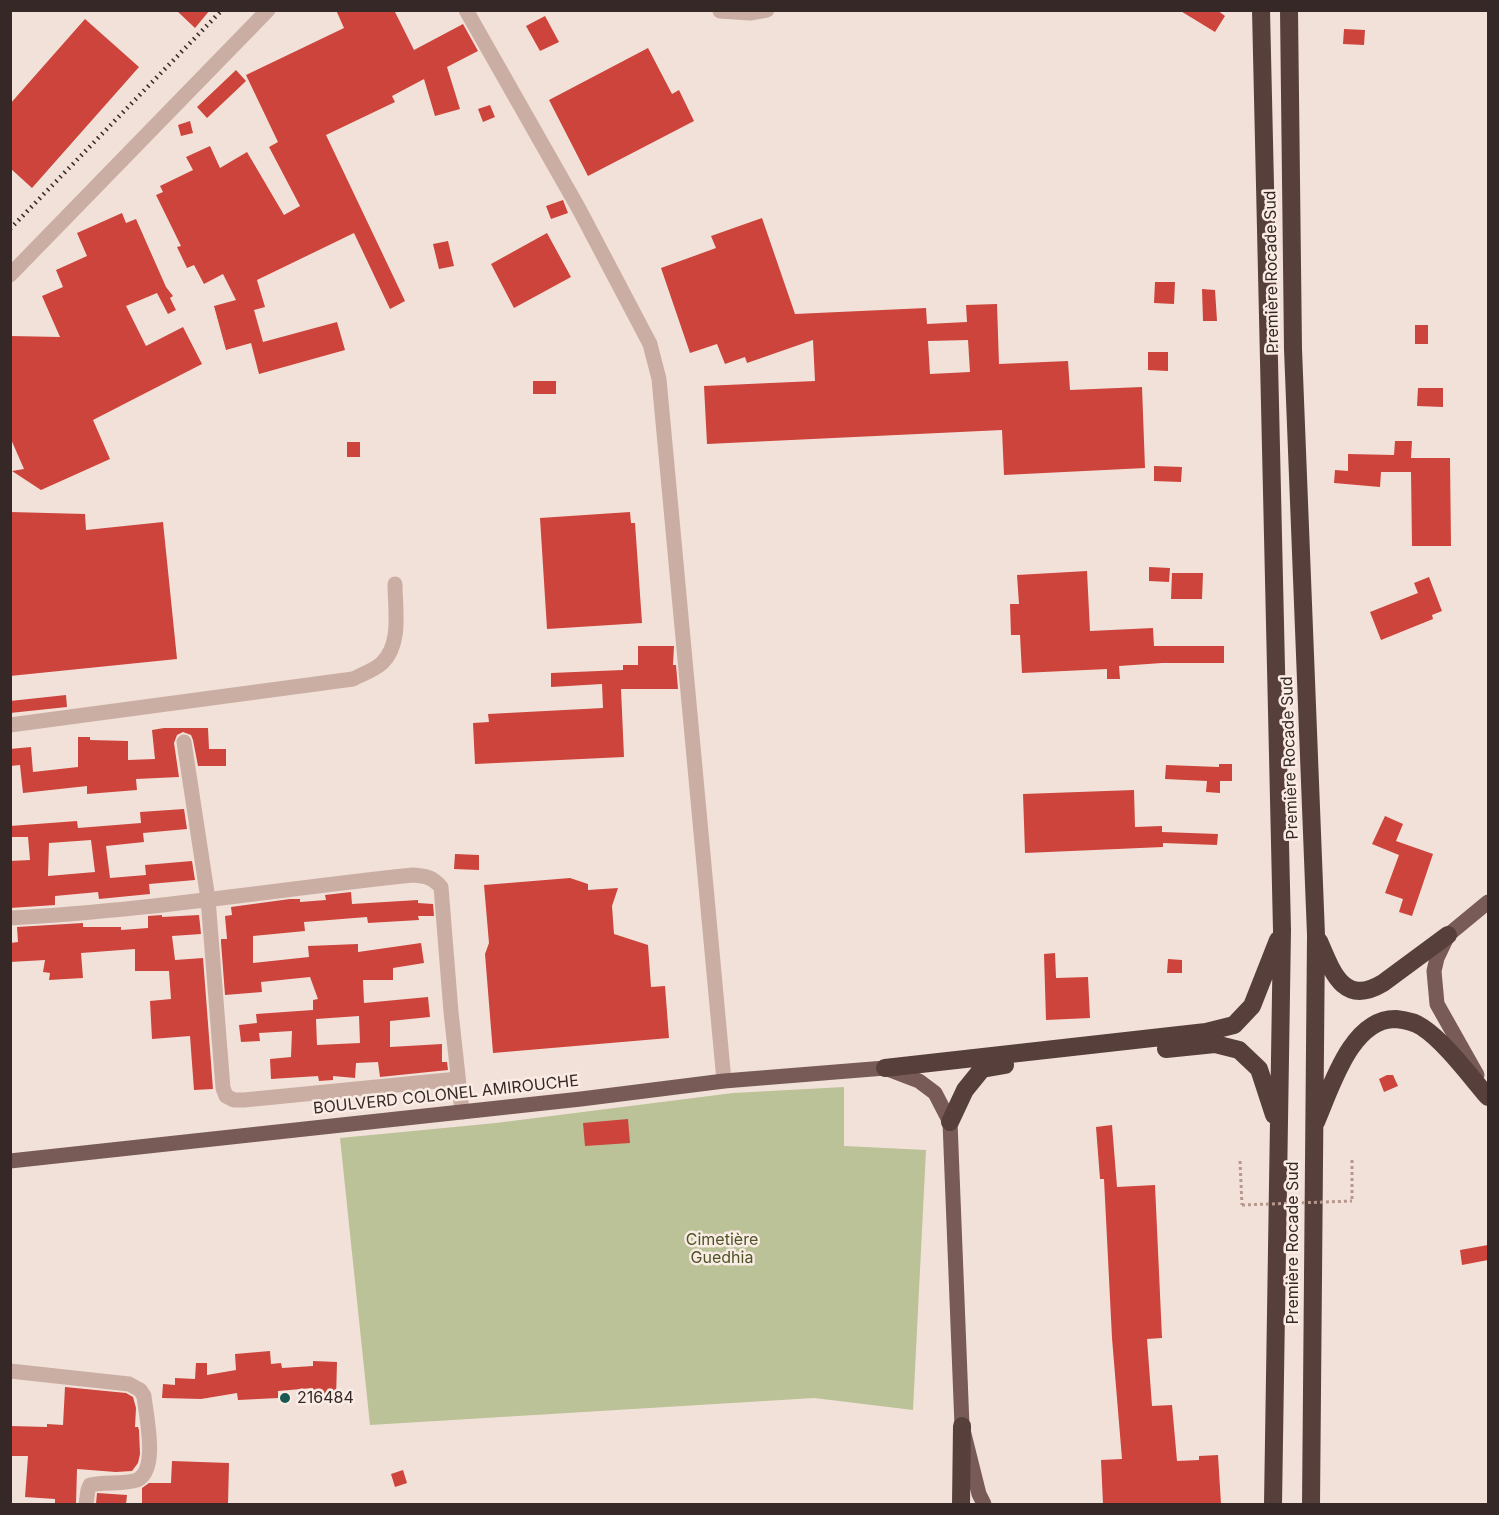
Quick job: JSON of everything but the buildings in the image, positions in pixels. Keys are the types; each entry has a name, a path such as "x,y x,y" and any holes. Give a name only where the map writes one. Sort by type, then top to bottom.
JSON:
{"highway":[{"name":"Première Rocade Sud","path":"1261,10 1282,930 1273,1504"},
{"name":"Première Rocade Sud","path":"1289,10 1293,349 1316,935 1311,1504"},
{"path":"885,1068 1206,1032 1234,1025 1252,1006 1282,930"},
{"path":"1316,935 1333,973 1340,982 1350,989 1361,992 1383,983 1448,935"},
{"path":"1313,1129 1350,1049 1359,1036 1374,1024 1389,1019 1404,1020 1421,1026 1436,1038 1488,1097"},
{"path":"950,1122 965,1090 982,1069 1018,1063 1215,1044 1239,1050 1258,1069 1278,1126"},
{"path":"961,1504 962,1426"}],"main road":[{"path":"1488,902 1448,935 1437,958 1434,971 1437,1004 1488,1097"},
{"name":"BOULVERD COLONEL AMIROUCHE","path":"10,1161 581,1100 724,1081 885,1068"},
{"path":"885,1068 920,1081 935,1093 950,1122 962,1426 979,1494 984,1504"}],"street":[{"path":"10,275 268,10"},
{"path":"466,10 579,209 650,344 655,358 660,391 724,1081"},
{"path":"720,11 750,13 767,10"},
{"path":"10,725 353,679 382,664 390,651 395,635 395,584"},
{"path":"184,742 208,899 223,1088 226,1096 234,1100 244,1100 458,1079"},
{"path":"10,918 76,915 300,886 413,874 427,876 441,887 462,1112"},
{"path":"10,1371 129,1384 140,1390 144,1396 150,1456 144,1475 136,1480 90,1485 86,1504"}],"path":[{"path":"1240,1161 1242,1205 1352,1201 1352,1160"}],"green space":[{"name":"Cimetière Guedhia","path":"844,1087 844,1146 926,1150 913,1410 814,1398 370,1425 340,1138 496,1123 733,1093"}],"railway":[{"path":"10,229 222,10"}],"place":[{"name":"216484","path":"285,1398"}]}
